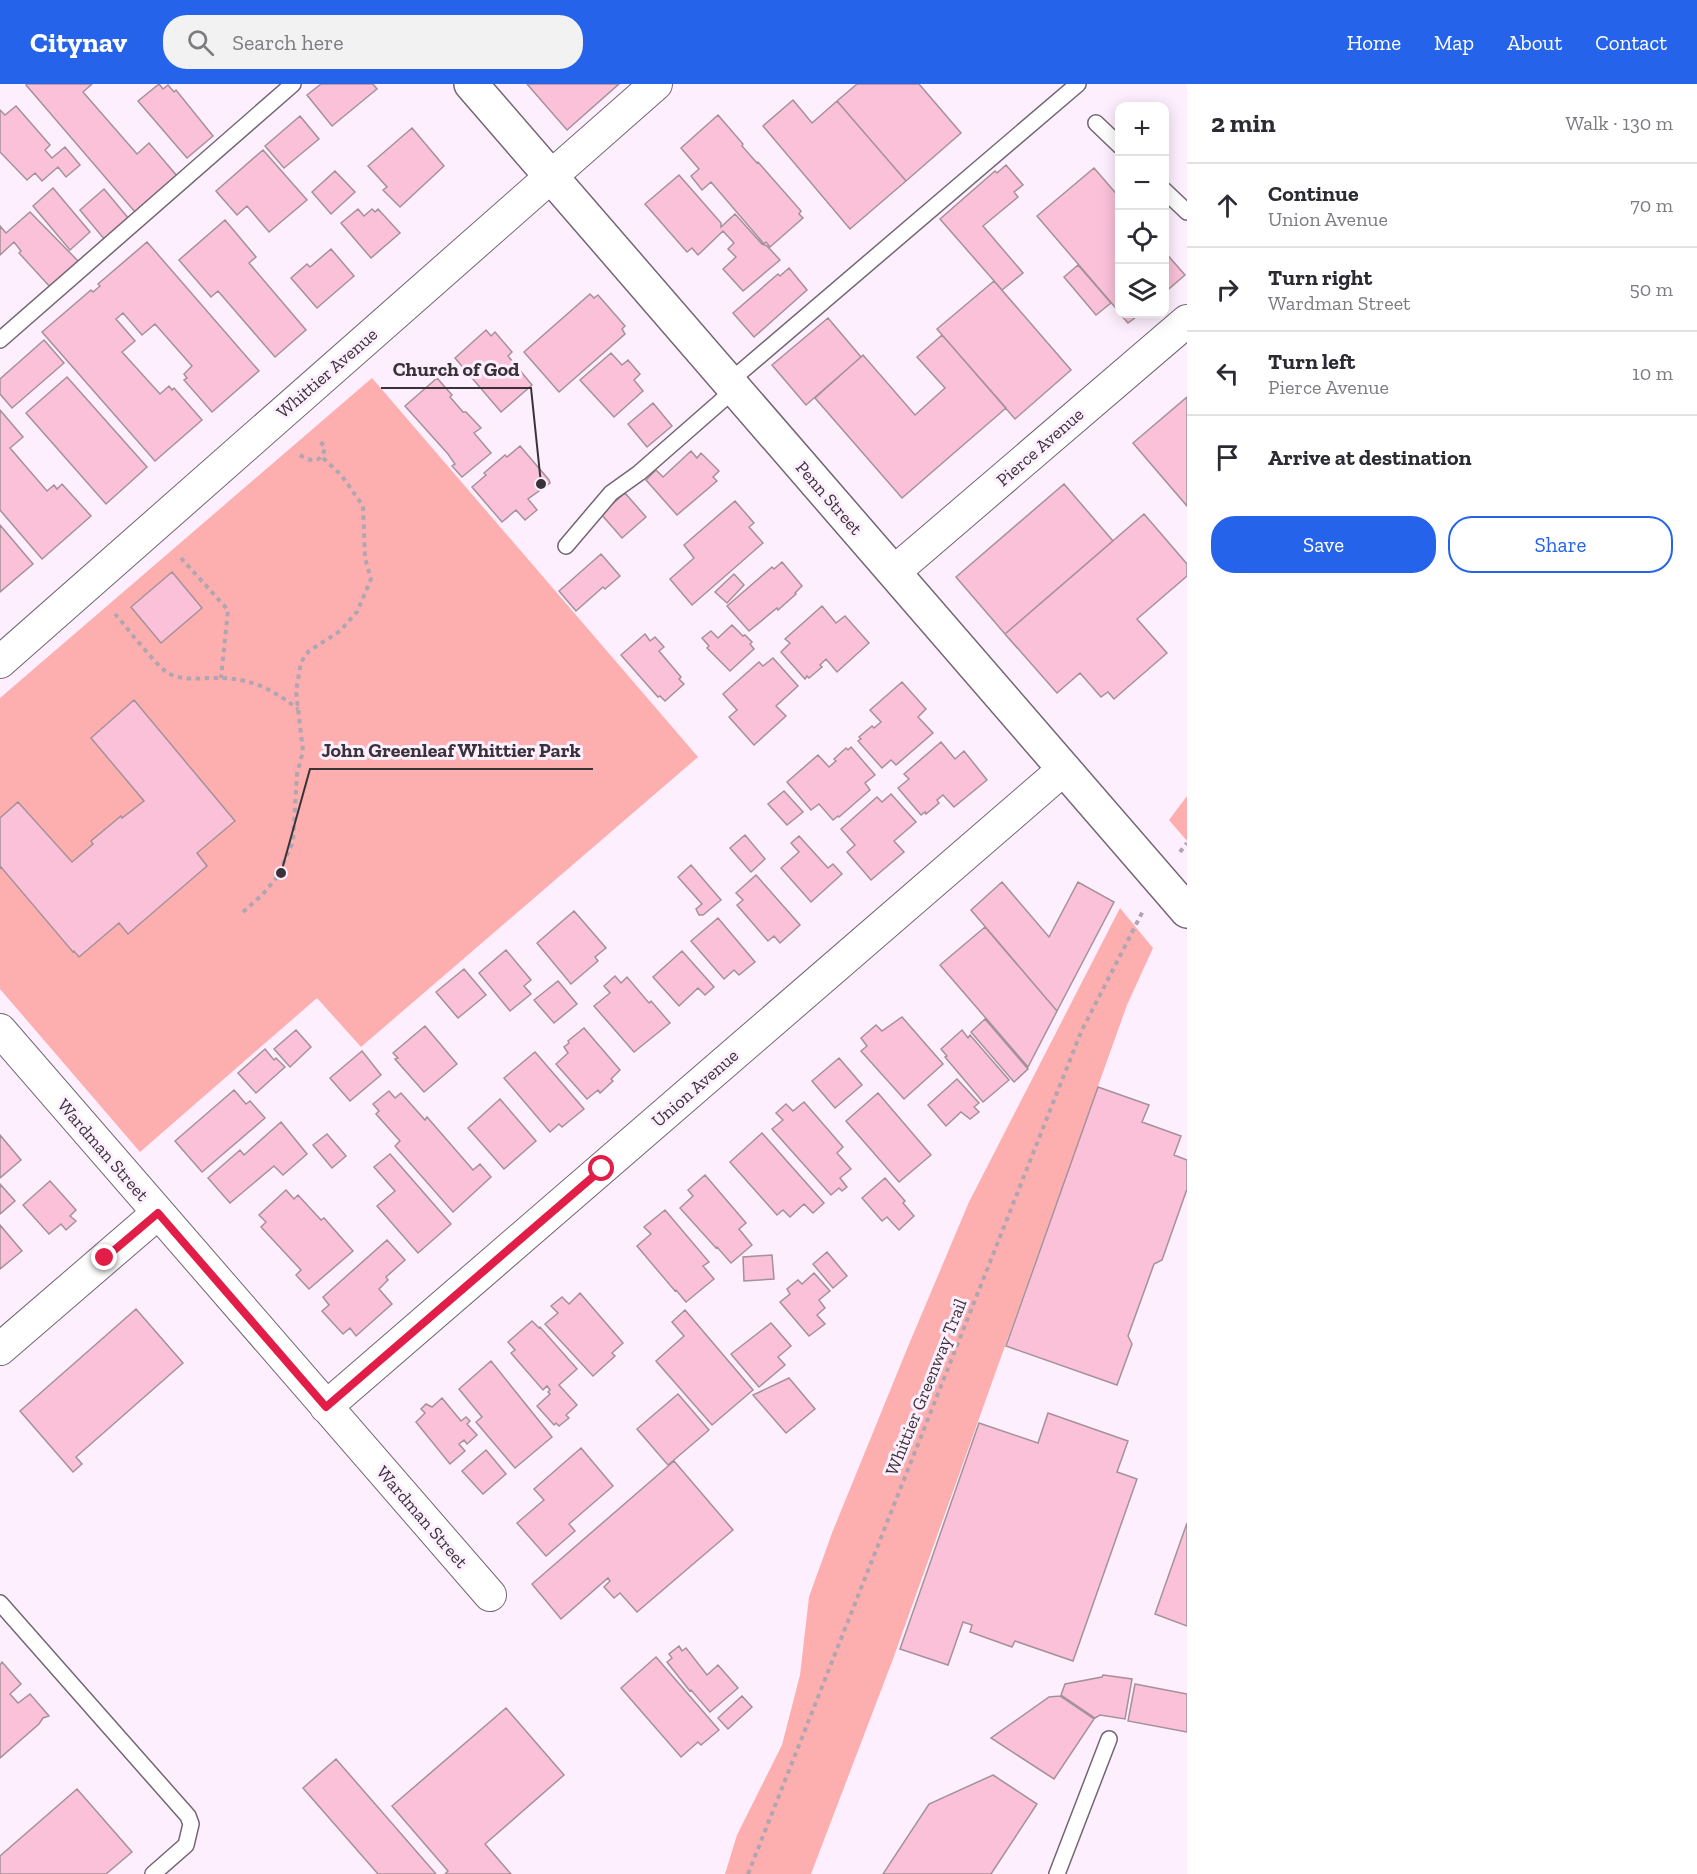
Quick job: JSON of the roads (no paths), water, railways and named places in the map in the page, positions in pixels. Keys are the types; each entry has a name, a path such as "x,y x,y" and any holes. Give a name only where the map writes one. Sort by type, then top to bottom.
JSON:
{"street":[{"name":"Penn Street","path":"471,84 1064,769 1184,902"},
{"name":"Whittier Avenue","path":"0,662 656,84"},
{"name":"Pierce Avenue","path":"894,572 1187,321"},
{"name":"Union Avenue","path":"326,1407 1064,769"},
{"name":"Wardman Street","path":"0,1030 490,1595"},
{"path":"0,1349 158,1213"}],"lane":[{"path":"0,340 293,84"},
{"path":"566,546 611,494 639,473 732,386 1078,84"},
{"path":"1096,123 1115,142"},
{"path":"1169,195 1187,212"},
{"path":"0,1603 188,1816 191,1824 186,1845 153,1874"},
{"path":"1057,1874 1109,1739"}],"place":[{"name":"Church of God","path":"541,484"},
{"name":"John Greenleaf Whittier Park","path":"281,873"}]}
